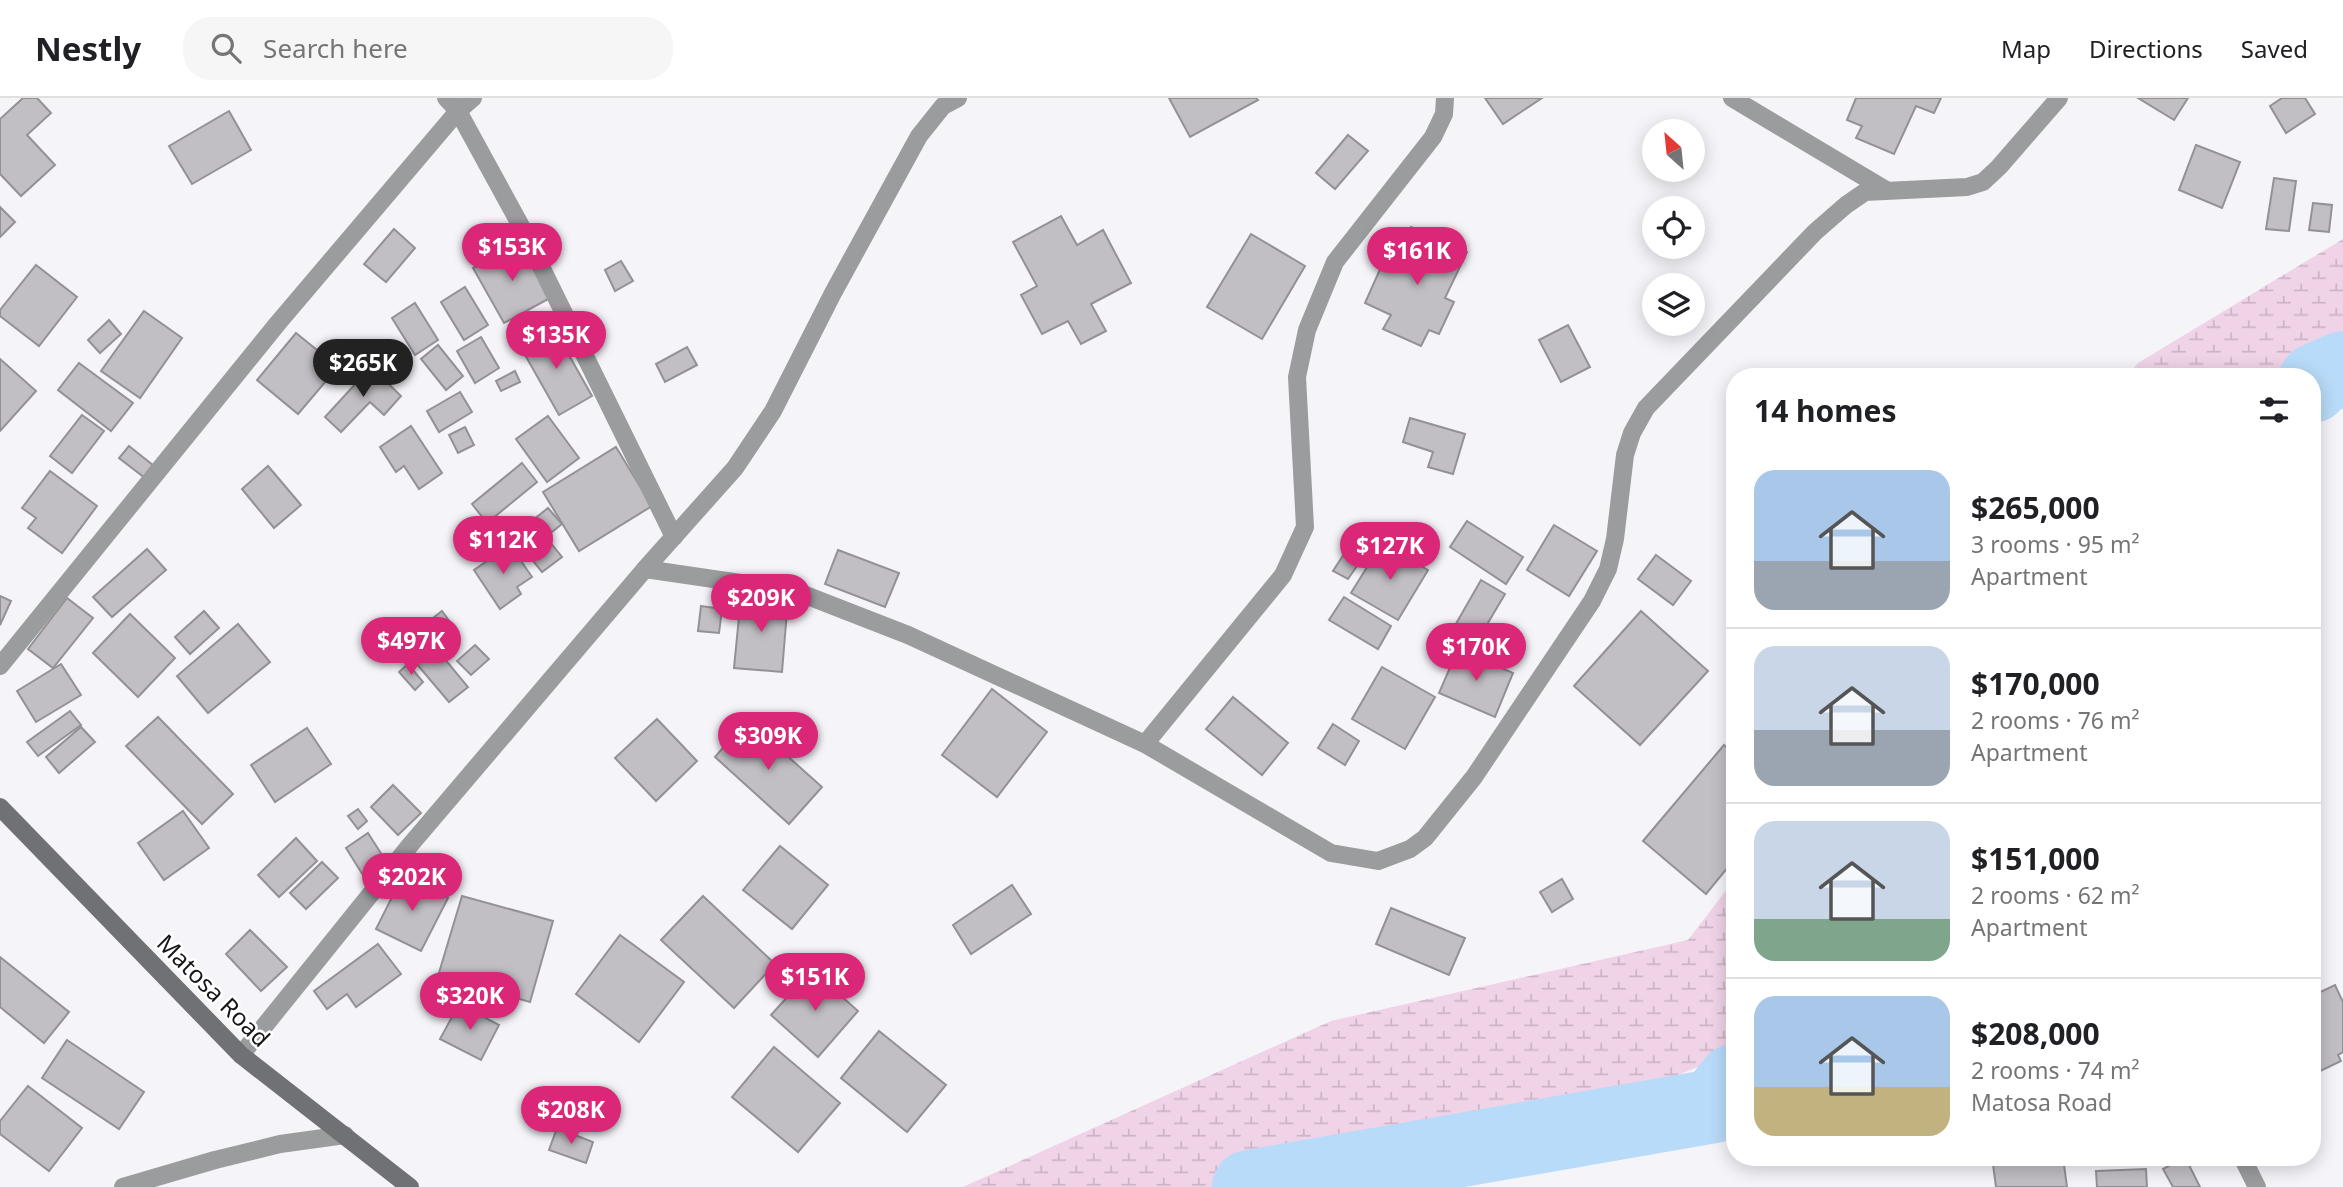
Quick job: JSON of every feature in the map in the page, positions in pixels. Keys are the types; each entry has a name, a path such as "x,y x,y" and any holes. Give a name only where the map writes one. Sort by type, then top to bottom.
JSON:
{"street":[{"path":"0,666 452,105 473,98"},
{"path":"241,1055 411,844 645,569 735,468 773,411 833,293 919,136 943,106 958,98"},
{"path":"1145,744 1283,575 1306,527 1297,377 1307,330 1335,262 1433,137 1444,114 1445,98"},
{"path":"1732,98 1886,190"},
{"path":"645,569 795,591 908,635 1145,744 1331,853 1378,862 1410,849 1425,838 1474,777 1592,601 1608,569 1615,539 1625,455 1632,433 1646,408 1815,232 1846,205 1864,192 1967,187 1983,181 1999,167 2059,98"},
{"path":"452,105 528,241 674,537"},
{"name":"Matosa Road","path":"0,807 241,1055 410,1187"},
{"path":"123,1187 280,1144 345,1135"},
{"path":"2246,1166 2257,1187"}],"green space":[{"path":"2343,239 2343,389 2321,407 2321,368 2134,368"},
{"path":"1726,890 1726,1055 1433,1176 1388,1187 963,1187 1331,1021 1688,940"}],"building":[{"path":"23,98 37,98 51,113 27,135 55,165 21,196 0,174 0,119"},
{"path":"1169,98 1256,98 1258,100 1190,137"},
{"path":"1485,98 1542,98 1503,124"},
{"path":"1856,98 1941,98 1934,113 1916,106 1894,154 1856,138 1862,126 1847,120"},
{"path":"2138,98 2188,98 2174,120"},
{"path":"2282,98 2305,98 2315,114 2286,133 2270,106"},
{"path":"229,111 251,150 192,184 169,146"},
{"path":"1348,135 1368,151 1335,189 1316,173"},
{"path":"2196,145 2240,162 2222,208 2179,190"},
{"path":"2274,178 2296,181 2289,231 2266,229"},
{"path":"2313,203 2332,205 2329,232 2309,230"},
{"path":"0,207 15,222 0,237"},
{"path":"1061,216 1077,245 1103,230 1131,283 1091,304 1106,331 1081,344 1068,321 1042,334 1021,295 1037,286 1013,242"},
{"path":"1411,227 1467,252 1445,298 1454,302 1439,334 1429,330 1421,346 1383,329 1391,315 1365,303 1381,267 1391,271"},
{"path":"394,229 415,248 386,282 364,264"},
{"path":"1251,234 1305,266 1262,339 1207,307"},
{"path":"520,242 550,298 504,323 473,268"},
{"path":"621,261 633,281 615,291 605,270"},
{"path":"36,265 77,297 39,346 0,316 0,310"},
{"path":"465,287 488,325 464,340 441,302"},
{"path":"415,303 438,340 415,355 392,318"},
{"path":"144,311 182,338 140,398 101,371"},
{"path":"109,320 121,334 100,353 88,340"},
{"path":"1568,325 1590,367 1561,382 1539,340"},
{"path":"553,327 592,396 559,415 520,346"},
{"path":"296,333 338,367 298,414 257,380"},
{"path":"481,337 499,368 475,383 457,351"},
{"path":"438,345 463,376 446,390 421,359"},
{"path":"687,347 697,365 665,382 656,364"},
{"path":"0,359 36,391 0,431"},
{"path":"79,363 133,403 111,431 58,390"},
{"path":"371,367 401,396 384,415 370,402 341,432 325,417"},
{"path":"515,371 520,382 501,391 496,381"},
{"path":"460,392 472,412 439,432 427,411"},
{"path":"82,415 104,431 72,473 50,456"},
{"path":"548,416 579,458 547,482 516,439"},
{"path":"1410,418 1465,434 1453,474 1428,467 1433,452 1403,442"},
{"path":"411,426 442,473 419,489 404,466 396,472 380,447"},
{"path":"465,427 474,445 458,453 449,435"},
{"path":"129,446 154,466 145,478 119,458"},
{"path":"616,447 652,506 579,551 543,492"},
{"path":"522,463 537,482 487,523 472,504"},
{"path":"268,466 301,505 274,528 242,489"},
{"path":"50,471 97,506 62,553 28,528 36,518 22,508"},
{"path":"548,508 562,524 546,537 562,557 542,572 513,536"},
{"path":"1467,521 1523,557 1506,584 1450,547"},
{"path":"1554,525 1597,551 1569,596 1527,570"},
{"path":"1382,543 1428,570 1398,620 1351,593"},
{"path":"510,545 532,577 517,587 521,594 500,609 474,570"},
{"path":"147,549 166,570 112,617 93,597"},
{"path":"838,550 899,573 885,607 825,584"},
{"path":"1344,554 1359,563 1348,579 1333,571"},
{"path":"1656,555 1691,581 1673,605 1638,579"},
{"path":"1481,580 1505,594 1476,643 1453,629"},
{"path":"0,596 11,601 0,625"},
{"path":"741,596 788,599 782,672 734,668"},
{"path":"1344,597 1391,626 1378,649 1329,620"},
{"path":"67,598 93,618 53,668 28,649"},
{"path":"701,606 722,609 719,633 698,631"},
{"path":"204,611 219,628 190,654 175,637"},
{"path":"442,611 456,630 437,644 424,625"},
{"path":"1641,611 1708,671 1640,745 1574,686"},
{"path":"130,614 175,658 138,697 93,653"},
{"path":"238,624 270,662 208,713 177,676"},
{"path":"429,640 468,687 449,702 410,656"},
{"path":"475,645 489,659 471,675 457,661"},
{"path":"1458,649 1513,673 1495,717 1439,693"},
{"path":"61,664 81,695 36,722 17,691"},
{"path":"408,664 423,682 415,690 399,672"},
{"path":"1382,667 1435,697 1405,749 1352,719"},
{"path":"992,689 1047,732 997,797 942,755"},
{"path":"1233,697 1288,743 1262,775 1206,729"},
{"path":"70,711 81,725 38,756 27,742"},
{"path":"158,717 233,794 202,824 126,746"},
{"path":"657,719 697,761 656,801 615,758"},
{"path":"747,720 822,787 789,824 715,757"},
{"path":"1333,724 1359,741 1345,765 1318,748"},
{"path":"81,727 95,742 59,773 46,757"},
{"path":"307,728 331,764 275,802 251,765"},
{"path":"1724,745 1726,870 1706,894 1643,841"},
{"path":"393,785 421,813 398,835 371,807"},
{"path":"358,809 367,821 358,829 348,816"},
{"path":"183,811 209,848 164,880 138,843"},
{"path":"368,833 389,866 366,880 346,848"},
{"path":"296,838 317,861 279,897 258,875"},
{"path":"780,846 828,885 792,929 743,890"},
{"path":"322,862 338,878 306,909 290,893"},
{"path":"403,875 448,898 421,951 376,929"},
{"path":"1562,879 1573,899 1552,912 1540,892"},
{"path":"1012,885 1031,914 971,954 953,925"},
{"path":"462,896 553,921 530,1002 438,976"},
{"path":"703,896 775,964 734,1008 661,940"},
{"path":"1391,908 1465,938 1449,975 1376,944"},
{"path":"250,930 287,967 261,991 226,954"},
{"path":"620,935 684,982 639,1042 576,994"},
{"path":"378,944 401,974 356,1007 347,994 327,1009 314,991"},
{"path":"0,957 69,1012 44,1043 0,1007"},
{"path":"812,970 858,1011 818,1057 771,1015"},
{"path":"2335,985 2343,1002 2343,1052 2338,1055 2341,1061 2321,1071 2321,992"},
{"path":"459,1004 499,1025 481,1060 440,1039"},
{"path":"879,1031 946,1085 907,1132 841,1078"},
{"path":"67,1040 144,1092 119,1129 42,1078"},
{"path":"774,1047 840,1103 798,1152 732,1097"},
{"path":"28,1086 82,1128 49,1171 0,1134 0,1121"},
{"path":"557,1128 593,1142 586,1163 549,1150"},
{"path":"1993,1166 2064,1166 2067,1187 1996,1187"},
{"path":"2168,1166 2190,1166 2200,1187 2173,1187 2163,1169"},
{"path":"2146,1169 2147,1187 2097,1187 2096,1171"}],"waterway":[{"path":"2321,378 2343,368"},
{"path":"1249,1187 1714,1106 1726,1091"}]}
